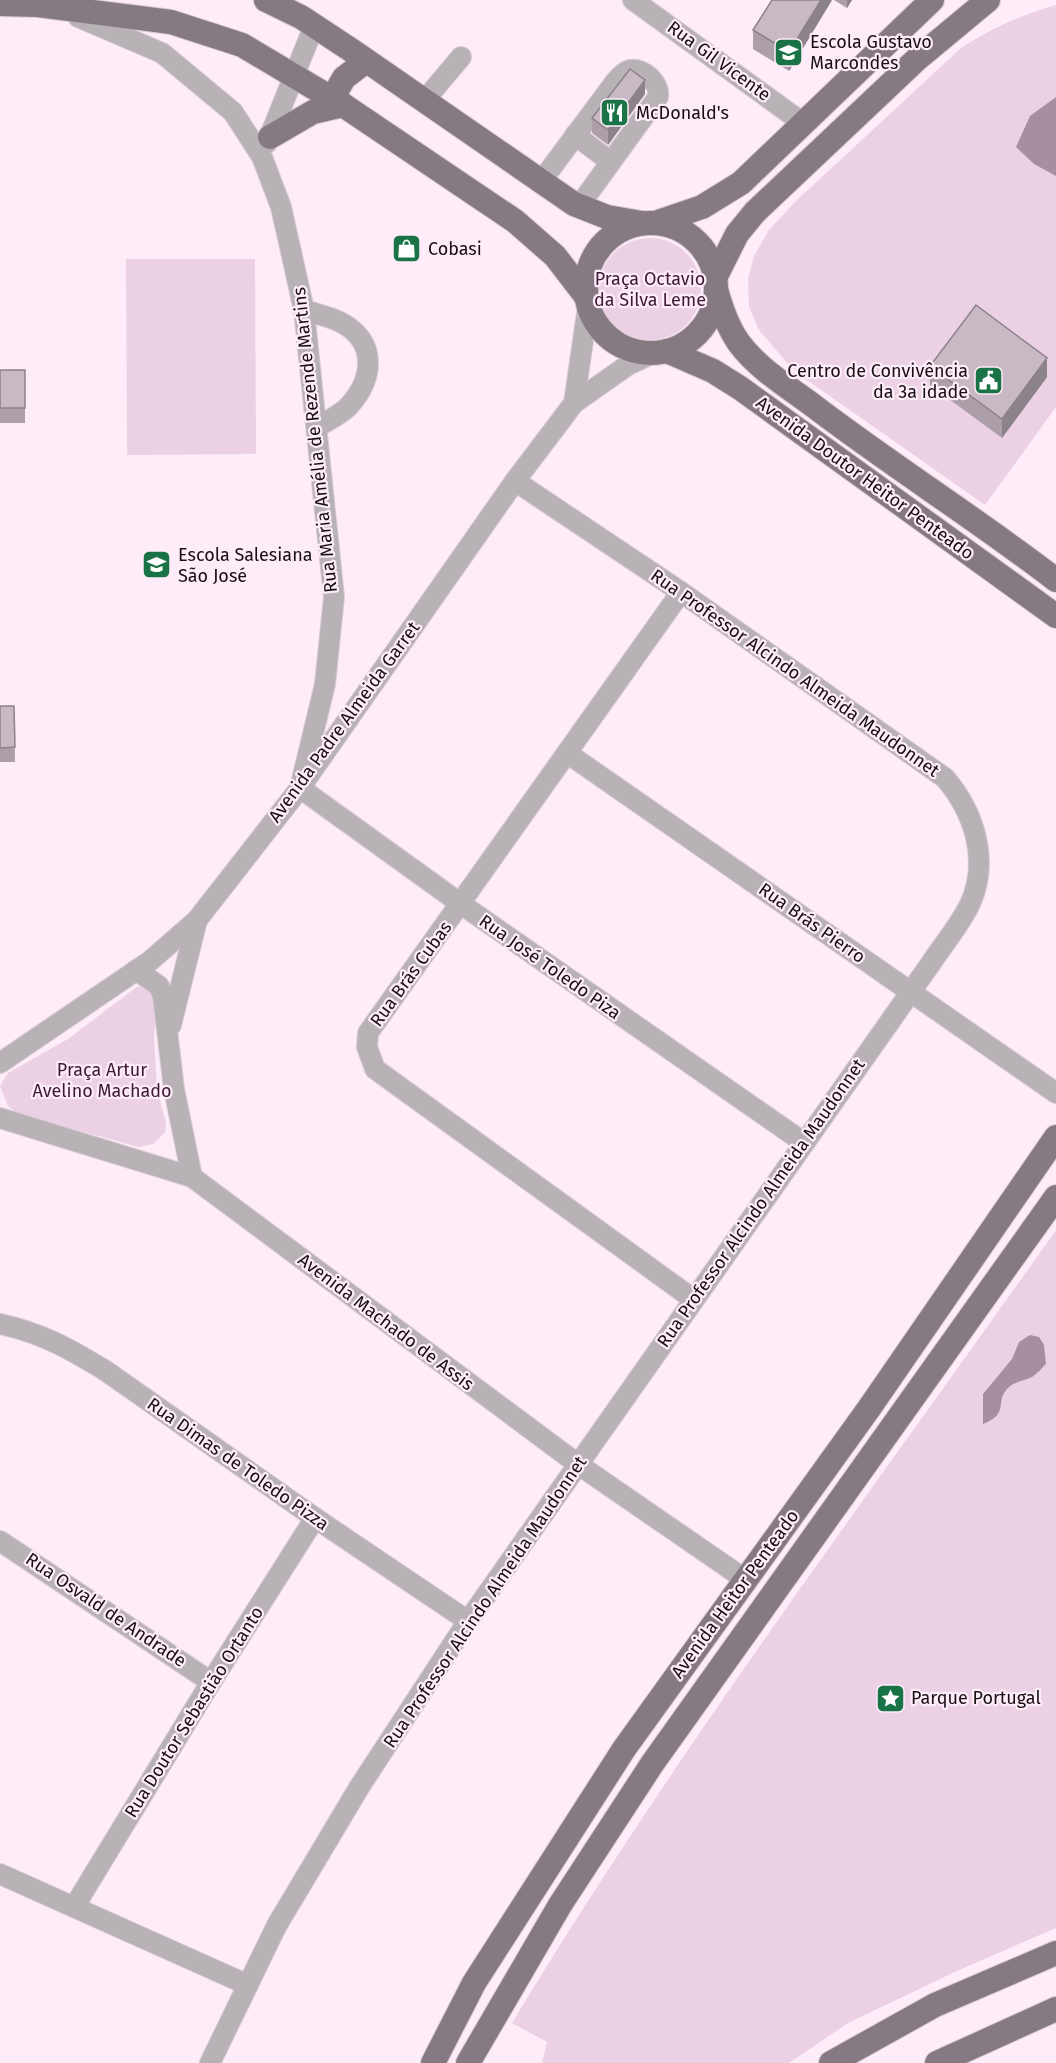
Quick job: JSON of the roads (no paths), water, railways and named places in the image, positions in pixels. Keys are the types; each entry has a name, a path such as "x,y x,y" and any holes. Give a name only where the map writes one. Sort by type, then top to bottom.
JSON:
{"main road":[{"path":"266,0 314,26 540,183 579,206 606,217 675,227 692,237 705,251 716,282"},
{"path":"586,300 590,262 603,243 620,230 702,207 741,183 932,0"},
{"path":"2,2 171,22 242,45 338,102 515,222 555,256 586,300 596,323 608,337 623,347 660,352 689,340 703,327 712,310 716,282 737,234 755,212 917,59 988,0"},
{"path":"962,23 1006,0"},
{"path":"338,102 344,78 366,61"},
{"path":"266,147 313,112 338,102"},
{"name":"Avenida Doutor Heitor Penteado","path":"716,282 729,325 739,344 760,364 834,421 983,525 1056,580"},
{"name":"Avenida Doutor Heitor Penteado","path":"660,352 714,371 740,388 1056,616"},
{"name":"Avenida Heitor Penteado","path":"433,2063 474,1983 624,1749 870,1407 936,1308 1056,1137"},
{"name":"Avenida Heitor Penteado","path":"468,2063 560,1905 652,1764 1056,1197"},
{"path":"831,2063 935,2005 1056,1953"},
{"path":"938,2063 1056,2009"}],"street":[{"name":"Rua Gil Vicente","path":"633,0 803,123"},
{"name":"Rua Maria Amélia de Rezende Martins","path":"38,5 92,21 162,53 233,112 266,147 304,310 334,606 325,684 300,788"},
{"path":"266,147 314,26"},
{"path":"424,101 461,57"},
{"path":"540,183 627,70 634,69 657,83 660,89 658,97 579,206"},
{"path":"575,135 611,162"},
{"name":"Avenida Padre Almeida Garret","path":"0,1063 136,970 196,920 300,788 515,481 574,403 586,300"},
{"path":"304,310 340,322 361,338 370,361 366,383 347,408 317,427"},
{"path":"574,403 628,365 660,352"},
{"name":"Rua Professor Alcindo Almeida Maudonnet","path":"210,2063 278,1925 354,1796 468,1621 803,1142 911,992 970,905 978,884 977,838 958,794 945,778 681,592 515,481"},
{"name":"Rua Brás Cubas","path":"681,592 368,1033 367,1047 375,1069 693,1299"},
{"name":"Rua Brás Pierro","path":"567,753 1056,1093"},
{"name":"Rua José Toledo Piza","path":"300,788 461,904 803,1142"},
{"path":"169,1033 196,920"},
{"path":"136,970 159,986 169,1033 171,1071 192,1177"},
{"name":"Avenida Machado de Assis","path":"0,1118 192,1177 579,1465 746,1580"},
{"name":"Rua Dimas de Toledo Pizza","path":"0,1324 34,1332 70,1349 106,1371 315,1518 468,1621"},
{"name":"Rua Doutor Sebastião Ortanto","path":"74,1907 211,1682 315,1518"},
{"name":"Rua Osvald de Andrade","path":"0,1541 211,1682"},
{"path":"0,1874 248,1986"}],"place":[{"name":"Escola Gustavo Marcondes","path":"789,52"},
{"name":"McDonald's","path":"615,113"},
{"name":"Cobasi","path":"407,249"},
{"name":"Centro de Convivência da 3a idade","path":"989,381"},
{"name":"Escola Salesiana São José","path":"157,565"},
{"name":"Parque Portugal","path":"890,1698"}],"park label":[{"name":"Praça Octavio da Silva Leme","path":"650,289"},
{"name":"Praça Artur Avelino Machado","path":"102,1080"}]}
